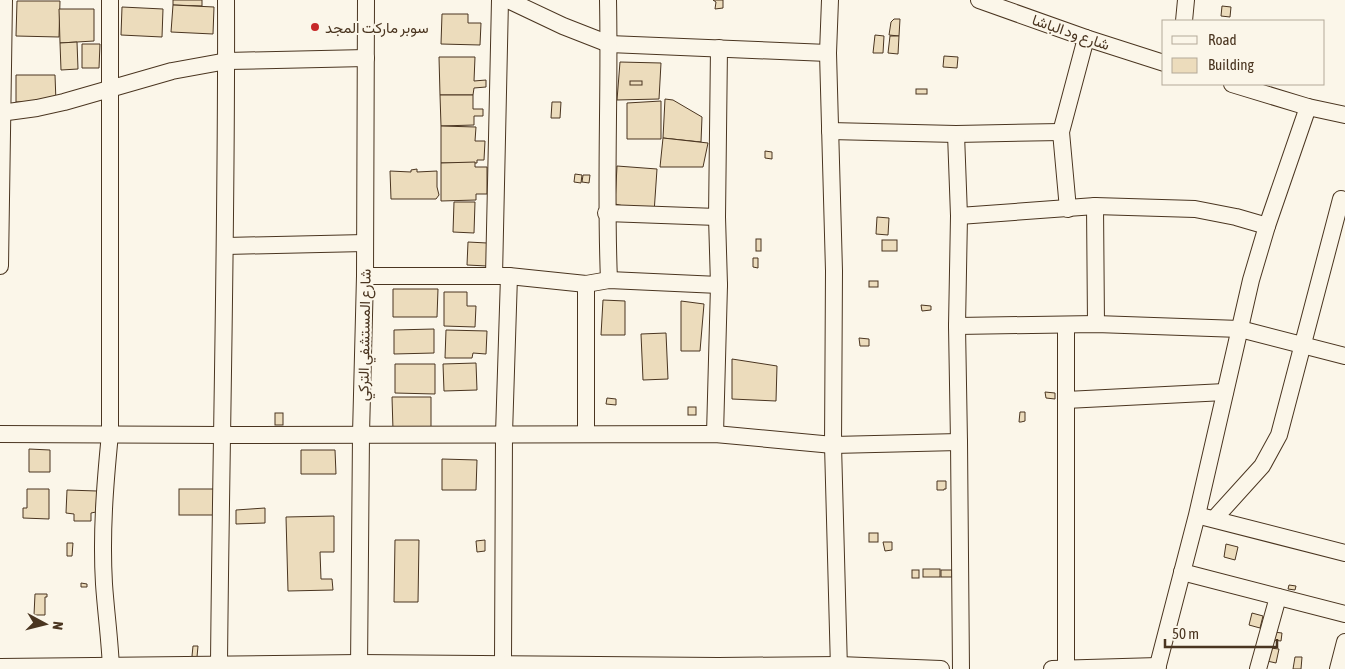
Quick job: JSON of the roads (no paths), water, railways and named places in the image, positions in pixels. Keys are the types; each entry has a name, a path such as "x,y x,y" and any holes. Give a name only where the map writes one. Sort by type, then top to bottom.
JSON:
{"street":[{"path":"0,266 4,0"},
{"path":"110,0 110,434 103,519 104,584 111,668"},
{"path":"219,664 226,246 226,0"},
{"name":"شارع المستشفي التركي","path":"359,666 361,434 365,276 366,0"},
{"path":"497,665 504,434 500,0"},
{"path":"508,0 563,26 609,44 828,54"},
{"path":"608,0 606,213 609,280"},
{"path":"830,0 828,54 834,271 833,445 839,667"},
{"name":"شارع ود الباشا","path":"979,0 1086,38 1162,61"},
{"path":"1184,20 1186,0"},
{"path":"1068,209 1061,132 1086,38"},
{"path":"714,434 719,285 717,217 719,48"},
{"path":"2,114 64,102 172,71 227,61 366,58"},
{"path":"1235,85 1308,107 1345,115"},
{"path":"1066,325 1066,400 1059,668 1157,668 1197,515 1251,280 1266,226 1308,107"},
{"path":"830,131 956,134 1061,132"},
{"path":"956,134 960,216 957,326 960,442 961,669"},
{"path":"1214,519 1262,466 1279,434 1342,199"},
{"path":"960,216 1095,206 1195,209 1236,217 1266,226"},
{"path":"1095,206 1096,324"},
{"path":"606,213 717,217"},
{"path":"226,246 365,243"},
{"path":"365,276 502,276 586,284 609,280 719,285"},
{"path":"586,284 586,434"},
{"path":"957,326 1096,324 1240,329 1345,356"},
{"path":"1066,400 1224,392"},
{"path":"0,434 714,434 833,445 960,442"},
{"path":"1197,515 1345,553"},
{"path":"1182,572 1345,614"},
{"path":"1258,669 1278,597"},
{"path":"1338,669 1345,642"},
{"path":"0,667 111,668 219,664 266,666 497,665 941,669"}],"place":[{"name":"سوبر ماركت المجد","path":"315,27"}]}
